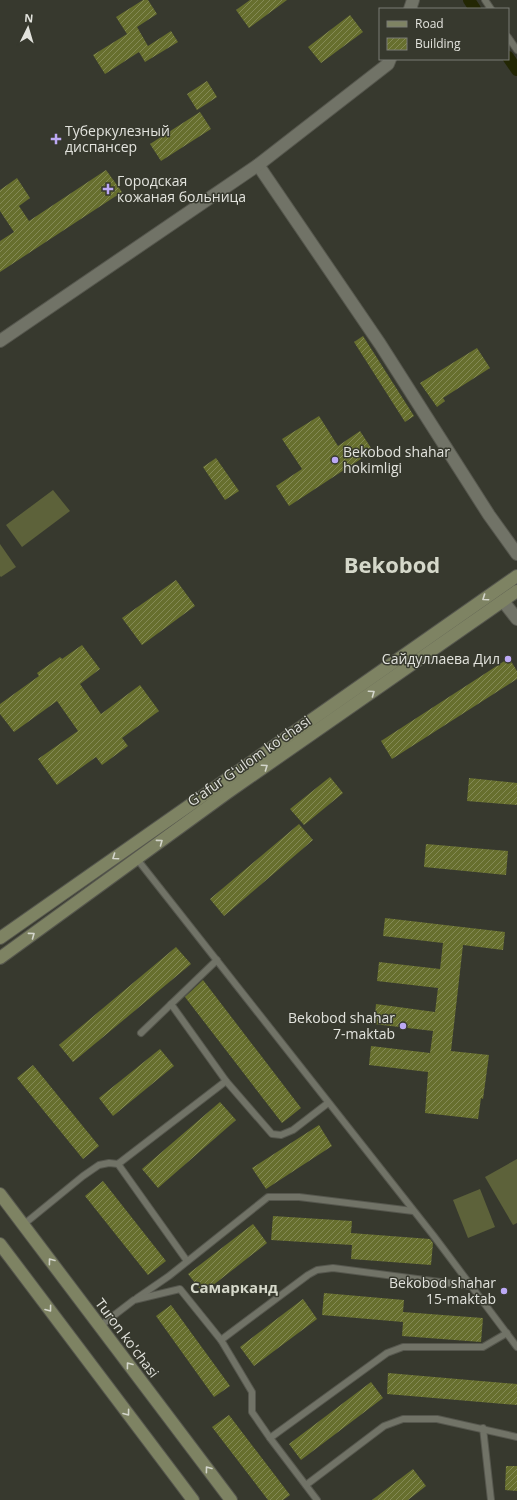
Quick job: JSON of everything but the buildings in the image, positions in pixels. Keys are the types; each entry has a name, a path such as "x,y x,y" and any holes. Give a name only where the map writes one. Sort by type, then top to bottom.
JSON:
{"main road":[{"name":"Gʻafur Gʻulom koʻchasi","path":"0,958 137,859 225,789 517,576"},
{"name":"Gʻafur Gʻulom koʻchasi","path":"0,938 225,789 517,591"},
{"name":"Turon ko'chasi","path":"0,1194 231,1500"},
{"path":"0,1244 193,1500"}],"street":[{"path":"0,341 258,165 388,64 390,60"},
{"path":"258,165 380,344 489,515 517,554"},
{"path":"503,601 517,620"}],"lane":[{"path":"509,38 517,50"},
{"path":"137,859 413,1210 517,1347"},
{"path":"141,1033 217,960"},
{"path":"171,1004 226,1081 272,1134 281,1135 293,1130 328,1103"},
{"path":"23,1225 83,1176 99,1165 109,1163 118,1164 226,1081"},
{"path":"118,1164 187,1261"},
{"path":"100,1326 187,1261 268,1196 299,1197 413,1210"},
{"path":"221,1340 308,1275 318,1270 333,1268 471,1286"},
{"path":"134,1300 180,1289 221,1340 252,1392 252,1412 317,1500"},
{"path":"270,1438 387,1353 402,1347 483,1347 507,1333"},
{"path":"306,1485 384,1426 403,1419 438,1419 484,1428 509,1437 517,1437"},
{"path":"484,1428 490,1500"}],"green space":[{"path":"53,490 70,511 22,547 6,525"},
{"path":"0,544 16,567 1,577 0,576"},
{"path":"517,1159 517,1223 513,1225 485,1177"},
{"path":"480,1189 495,1227 468,1238 453,1200"}],"waterway":[{"path":"469,0 474,8"},
{"path":"509,58 517,70"}],"place":[{"name":"Туберкулезный диспансер","path":"56,139"},
{"name":"Городская кожаная больница","path":"108,189"},
{"name":"Bekobod shahar hokimligi","path":"335,460"},
{"name":"Сайдуллаева Дил","path":"508,659"},
{"name":"Bekobod shahar 7-maktab","path":"403,1026"},
{"name":"Bekobod shahar 15-maktab","path":"504,1291"}],"district":[{"name":"Bekobod","path":"392,565"},
{"name":"Самарканд","path":"234,1288"}]}
